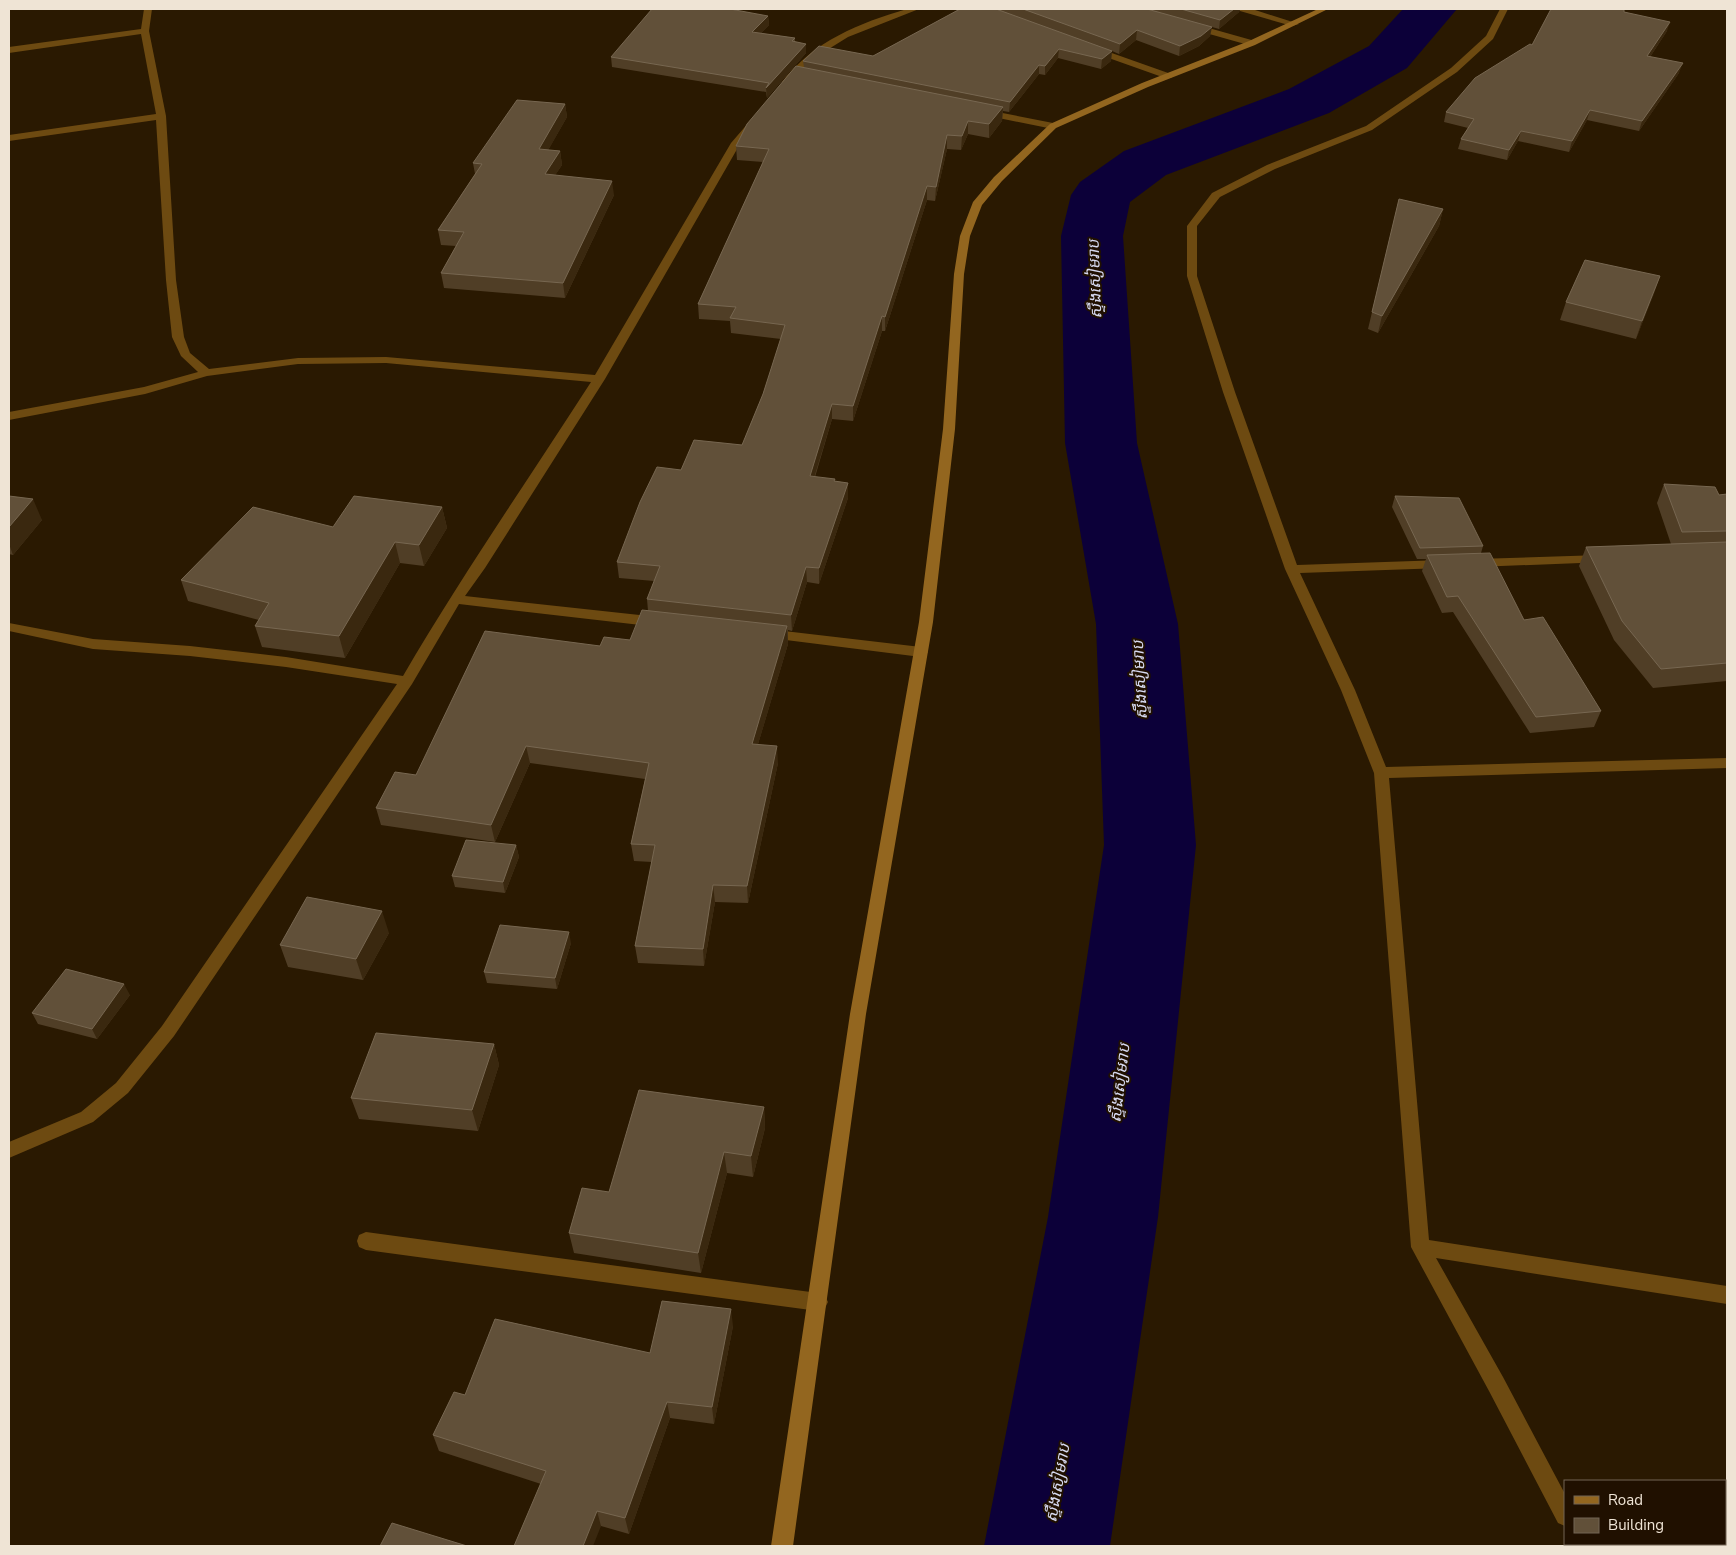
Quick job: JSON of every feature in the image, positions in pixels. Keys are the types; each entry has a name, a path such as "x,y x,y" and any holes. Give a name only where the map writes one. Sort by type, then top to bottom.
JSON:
{"street":[{"path":"148,9 145,31 161,116 171,280 178,337 185,354 206,373"},
{"path":"777,95 799,75 804,62 828,43 854,28 915,9"},
{"path":"1243,9 1295,24"},
{"path":"782,1546 858,1014 926,622 949,429 959,274 965,236 977,204 998,179 1053,126 1168,76 1252,43 1324,9"},
{"path":"1504,9 1490,37 1454,70 1369,128 1271,167 1216,195 1192,226 1192,276 1229,392 1292,569 1348,690 1381,773 1420,1247 1496,1384 1564,1514"},
{"path":"1178,22 1252,43"},
{"path":"9,50 145,31"},
{"path":"1080,45 1168,76"},
{"path":"976,111 1053,126"},
{"path":"9,1150 87,1117 122,1088 168,1031 407,681 455,599 478,568 598,379 736,143 760,115"},
{"path":"9,138 161,116"},
{"path":"9,416 145,390 206,373 298,361 386,360 598,379"},
{"path":"1292,569 1618,558"},
{"path":"455,599 673,624"},
{"path":"9,627 93,644 190,651 286,662 407,681"},
{"path":"752,633 921,652"},
{"path":"1381,773 1727,763"},
{"path":"366,1241 818,1302"},
{"path":"1420,1247 1727,1296"}],"building":[{"path":"652,9 730,9 768,16 752,32 795,38 792,41 806,44 766,88 769,83 611,57"},
{"path":"960,9 996,9 1112,51 1102,59 1059,49 1045,66 1039,65 1010,102 803,61 819,46 873,56"},
{"path":"1023,9 1147,9 1212,27 1201,36 1180,46 1137,30 1120,44"},
{"path":"1181,9 1234,9 1220,20"},
{"path":"1551,9 1624,9 1624,12 1670,22 1647,56 1683,63 1642,121 1590,110 1572,141 1521,131 1509,150 1461,139 1474,119 1446,112 1475,78 1530,44 1532,45"},
{"path":"796,66 1003,107 989,124 968,121 962,136 947,135 936,187 927,186 885,317 882,316 853,406 832,404 810,476 835,479 834,481 848,483 819,568 806,567 791,615 647,599 660,566 617,562 640,502 657,467 681,470 694,440 742,445 763,394 785,325 730,318 736,307 698,304 769,149 736,146 747,124"},
{"path":"517,100 565,104 539,149 560,151 545,174 612,181 563,283 441,273 464,232 438,230 482,164 473,163"},
{"path":"1399,199 1443,209 1382,316 1372,312"},
{"path":"1585,260 1660,276 1642,321 1566,302"},
{"path":"1664,484 1715,487 1719,495 1727,494 1727,531 1682,532"},
{"path":"9,496 33,499 9,527"},
{"path":"354,496 442,507 419,545 395,542 339,636 255,626 269,603 181,580 253,507 333,527"},
{"path":"1395,496 1459,498 1483,546 1420,548"},
{"path":"1727,542 1727,663 1661,669 1622,621 1586,547"},
{"path":"1490,553 1524,620 1543,617 1601,711 1536,717 1458,596 1447,597 1427,555"},
{"path":"642,610 787,626 752,744 777,746 747,886 713,885 703,949 635,946 655,845 631,844 649,763 526,746 491,825 376,808 395,772 416,775 485,631 600,646 604,637 630,640"},
{"path":"466,840 516,845 503,882 452,876"},
{"path":"307,897 382,911 356,959 280,945"},
{"path":"500,925 569,932 555,978 484,972"},
{"path":"66,969 124,984 92,1029 32,1013"},
{"path":"376,1033 494,1044 472,1110 351,1098"},
{"path":"639,1090 764,1107 751,1156 724,1152 698,1253 569,1233 582,1188 609,1192"},
{"path":"662,1301 731,1309 712,1407 667,1402 625,1518 597,1511 583,1546 514,1546 546,1471 433,1435 454,1392 465,1395 495,1319 650,1353"},
{"path":"392,1523 467,1546 380,1546"}],"waterway":[{"name":"ស្ទឹងសៀមរាប","path":"1047,1546 1103,1217 1150,845 1137,624 1101,443 1092,236 1101,195 1145,163 1309,101 1388,57 1431,9"}]}
